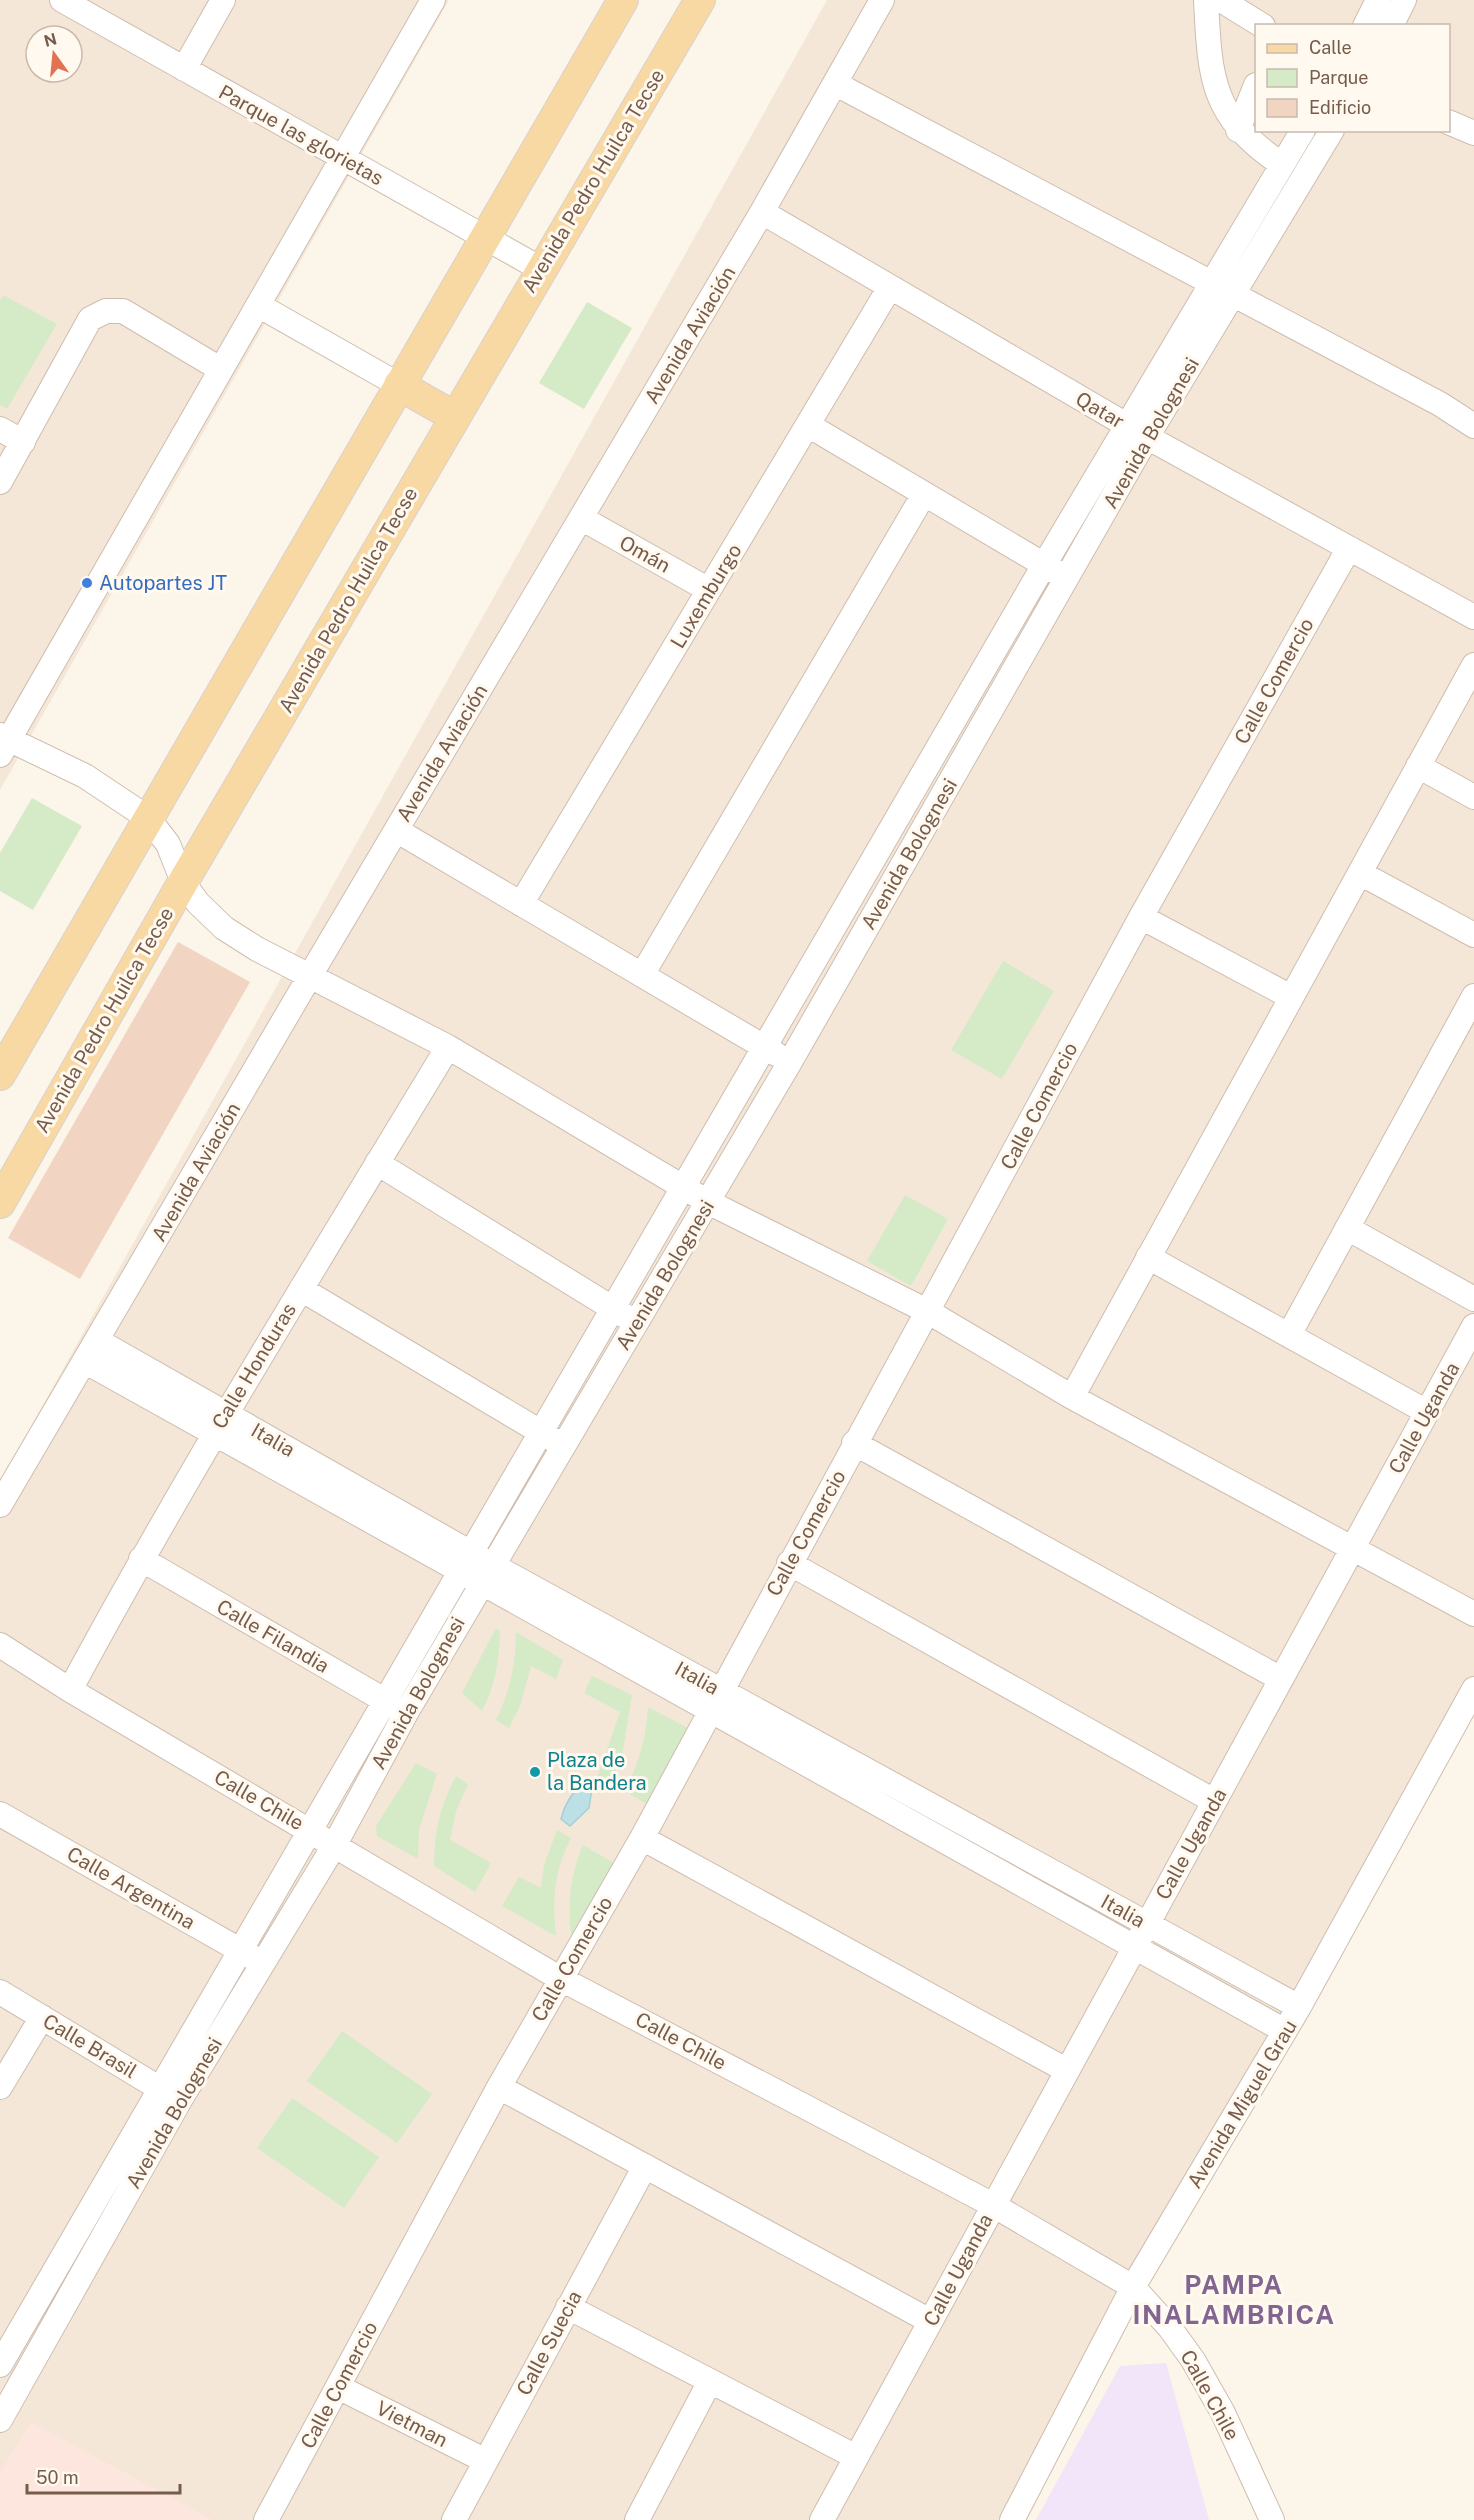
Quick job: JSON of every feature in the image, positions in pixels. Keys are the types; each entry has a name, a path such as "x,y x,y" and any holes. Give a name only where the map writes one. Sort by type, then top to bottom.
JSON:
{"main road":[{"path":"0,1075 623,0"},
{"name":"Avenida Pedro Huilca Tecse","path":"0,1203 183,882 700,0"},
{"path":"399,385 455,417"}],"street":[{"name":"Parque las glorietas","path":"62,0 541,269"},
{"path":"184,69 223,0"},
{"path":"433,0 344,159 3,744 85,776 148,819 168,844 183,882 198,903 224,928 257,949 311,974 448,1047 708,1202 927,1311 1071,1397 1474,1614"},
{"name":"Avenida Aviación","path":"0,1505 762,212 882,0"},
{"path":"1206,0 1209,55 1213,78 1226,110 1238,130 1252,145 1281,164"},
{"path":"1221,0 1260,24"},
{"path":"1366,24 1378,0"},
{"path":"1392,24 1404,0"},
{"path":"836,84 1440,404 1474,426"},
{"path":"1238,130 1255,90"},
{"path":"1450,122 1474,133"},
{"name":"Avenida Bolognesi","path":"0,2365 1044,565 1137,431 1221,288 1281,164 1303,132"},
{"name":"Avenida Bolognesi","path":"1221,288 1331,132"},
{"name":"Qatar","path":"762,212 1137,431 1474,616"},
{"name":"Luxemburgo","path":"521,904 890,287"},
{"path":"258,305 399,385"},
{"path":"0,482 90,319 106,311 123,311 220,369"},
{"path":"808,425 1067,579"},
{"path":"0,429 23,442"},
{"name":"Avenida Bolognesi","path":"0,2420 180,2100 334,1846 406,1713 790,1062 1067,579 1137,431"},
{"path":"642,975 924,494"},
{"name":"Omán","path":"581,518 709,590"},
{"name":"Calle Comercio","path":"266,2520 500,2086 642,1838 854,1443 1142,917 1348,548"},
{"path":"1071,1397 1474,664"},
{"path":"1418,766 1474,796"},
{"path":"396,830 790,1062"},
{"path":"1360,873 1474,935"},
{"path":"1142,917 1292,997"},
{"path":"1289,1335 1474,996"},
{"name":"Calle Honduras","path":"70,1690 141,1559 219,1423 448,1047"},
{"path":"377,1163 637,1323"},
{"path":"1347,1228 1474,1299"},
{"path":"1148,1257 1427,1412"},
{"path":"301,1289 563,1445"},
{"name":"Calle Uganda","path":"822,2520 1474,1326"},
{"name":"Italia","path":"98,1341 219,1423 465,1562 715,1700 1147,1925 1299,2007"},
{"path":"86,1362 219,1423"},
{"path":"854,1443 1281,1679"},
{"name":"Calle Filandia","path":"141,1559 406,1713"},
{"path":"789,1563 1214,1801"},
{"name":"Calle Chile","path":"0,1645 70,1690 561,1978 993,2205 1133,2287 1170,2328 1193,2360 1223,2413 1272,2520"},
{"name":"Avenida Miguel Grau","path":"1012,2520 1133,2287 1299,2007 1474,1689"},
{"path":"715,1700 1134,1947 1285,2031"},
{"name":"Calle Argentina","path":"0,1814 262,1962"},
{"path":"642,1838 1066,2070"},
{"name":"Calle Brasil","path":"0,1992 180,2100"},
{"path":"0,2087 42,2017"},
{"path":"500,2086 930,2321"},
{"name":"Calle Suecia","path":"454,2520 645,2166"},
{"path":"568,2307 856,2457"},
{"path":"637,2520 710,2381"},
{"name":"Vietman","path":"338,2387 486,2461"}],"shaded area":[{"path":"0,0 449,0 0,790"},
{"path":"827,0 1474,0 1474,1697 998,2520 0,2520 0,1482"},
{"path":"1166,2363 1209,2520 1036,2520 1120,2366"},
{"path":"31,2422 213,2520 0,2520 0,2472"}],"green space":[{"path":"3,295 57,324 7,409 0,405 0,301"},
{"path":"587,302 632,328 584,409 539,383"},
{"path":"32,798 82,826 33,910 0,891 0,853"},
{"path":"1003,961 1054,991 1002,1079 951,1050"},
{"path":"905,1195 948,1219 911,1286 867,1261"},
{"path":"496,1628 500,1631 498,1662 494,1682 482,1711 462,1693"},
{"path":"516,1632 563,1660 556,1679 531,1666 520,1706 509,1728 496,1720 511,1677"},
{"path":"592,1676 632,1695 622,1756 610,1784 597,1778 620,1712 584,1693"},
{"path":"648,1707 690,1729 650,1806 625,1791 641,1750"},
{"path":"416,1763 437,1774 419,1829 418,1859 377,1836 376,1826"},
{"path":"456,1776 468,1784 456,1811 450,1840 491,1863 475,1892 434,1866 439,1820"},
{"path":"557,1830 571,1838 561,1862 556,1885 554,1910 556,1936 502,1906 519,1877 541,1888 544,1865"},
{"path":"583,1845 619,1866 577,1941 571,1937 570,1901 572,1880"},
{"path":"342,2031 432,2094 397,2143 307,2081"},
{"path":"292,2098 379,2157 344,2208 257,2148"}],"water":[{"path":"586,1782 592,1788 589,1808 570,1826 561,1819 563,1813 573,1793"}],"building":[{"path":"178,942 250,982 80,1279 8,1238"}],"place":[{"name":"Autopartes JT","path":"87,583"},
{"name":"Plaza de la Bandera","path":"535,1772"}],"district":[{"name":"PAMPA INALAMBRICA","path":"1234,2300"}]}
